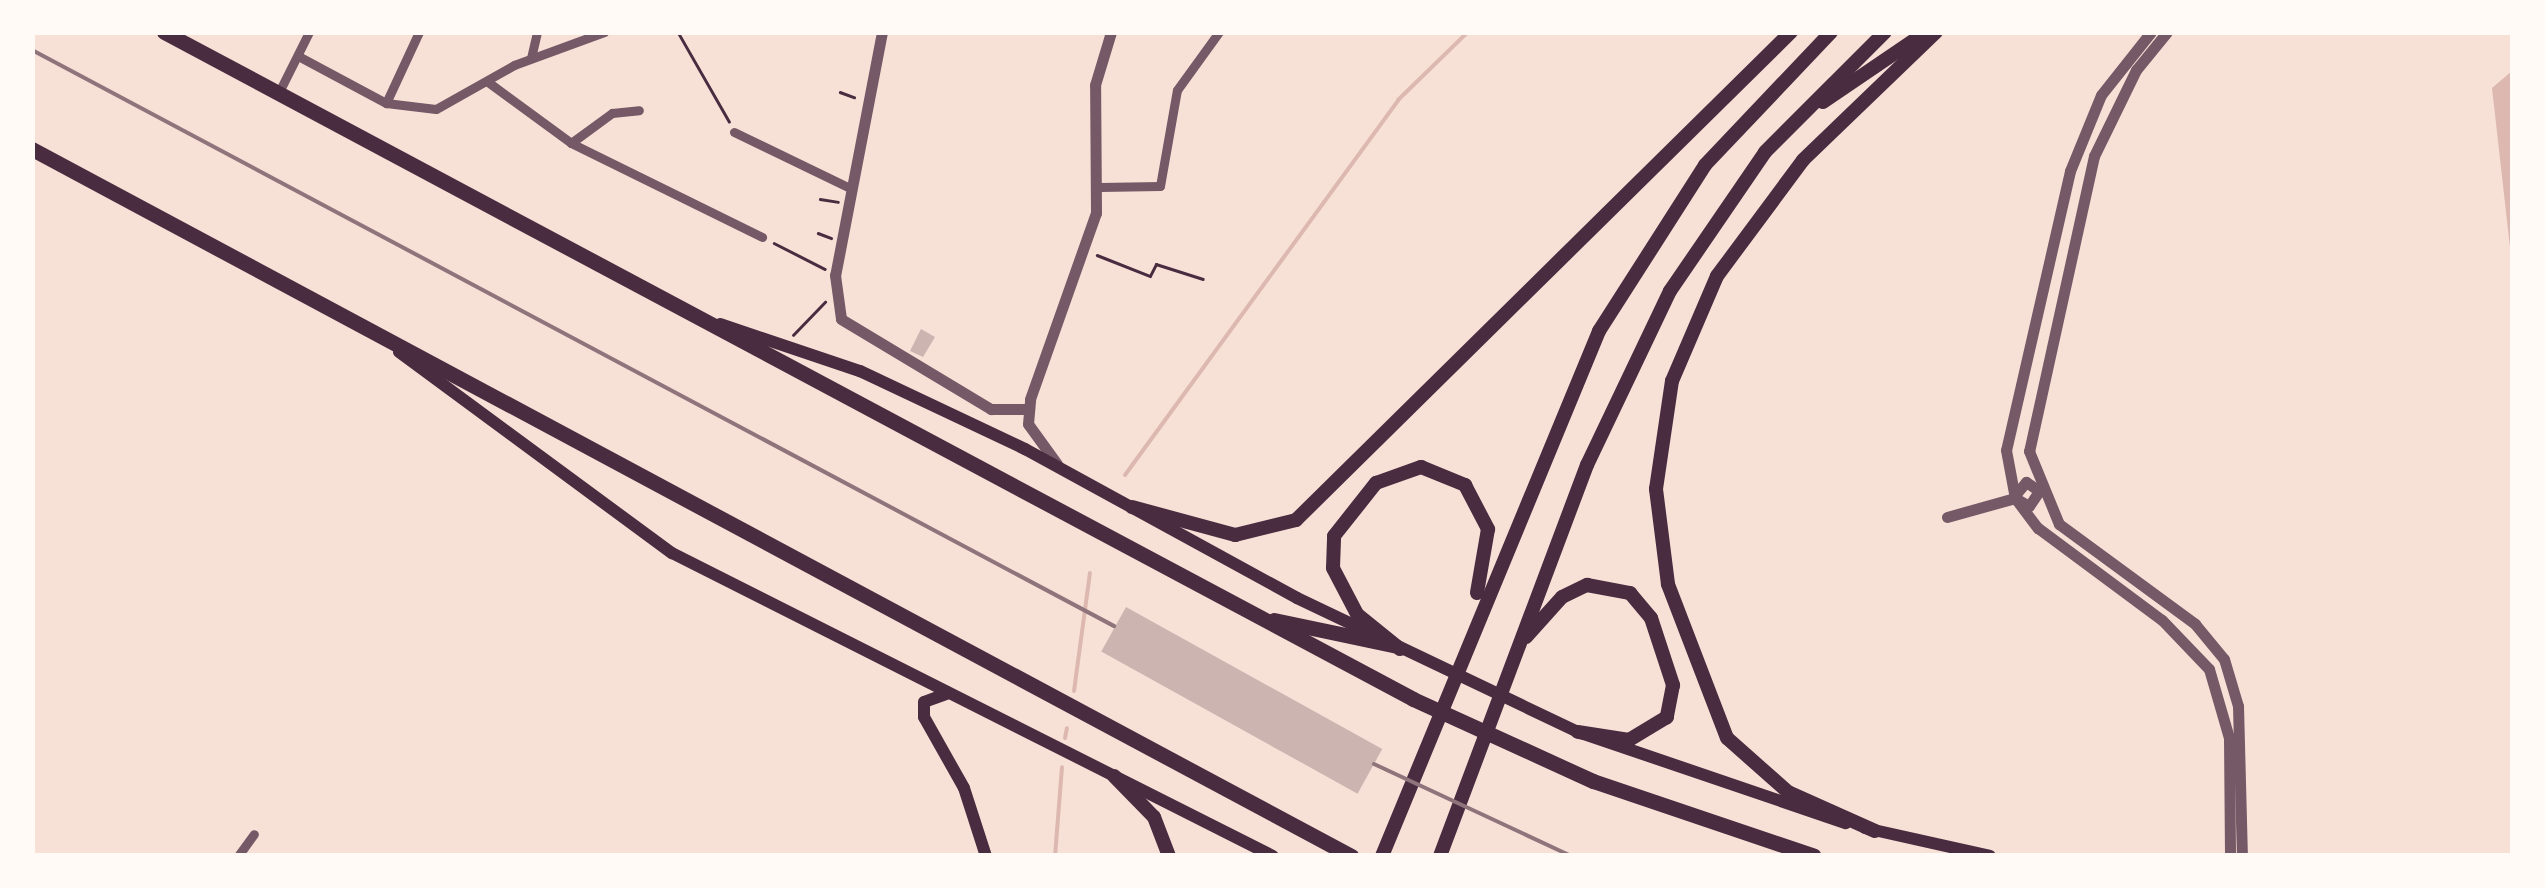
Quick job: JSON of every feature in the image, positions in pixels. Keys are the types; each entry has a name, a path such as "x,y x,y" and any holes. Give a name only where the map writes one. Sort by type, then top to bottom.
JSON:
{"highway":[{"path":"164,32 1257,616 1520,750 1814,856"},
{"path":"32,149 1050,700 1351,856"},
{"path":"1257,616 1396,647"}],"main road":[{"path":"1132,507 1234,535 1296,520 1791,32"},
{"path":"1382,856 1461,650 1574,381 1636,270 1730,135 1831,32"},
{"path":"1440,856 1587,465 1670,291 1793,122 1885,32"},
{"path":"1793,122 1926,32"},
{"path":"1876,831 1788,792 1727,738 1668,584 1656,489 1672,380 1727,260 1803,160 1936,32"},
{"path":"694,316 788,346 1059,467 1396,647 1578,732 1876,831 1990,856"},
{"path":"372,333 672,553 1273,856"},
{"path":"1396,647 1343,596 1332,554 1347,512 1406,468 1454,476 1484,513 1470,628"},
{"path":"1518,646 1576,588 1609,585 1644,606 1673,685 1666,717 1630,740 1578,732"},
{"path":"951,694 930,696 924,717 964,788 986,856"},
{"path":"1111,775 1154,817 1170,856"}],"street":[{"path":"280,92 309,32"},
{"path":"386,103 419,32"},
{"path":"531,58 537,32"},
{"path":"300,57 386,103 436,109 531,58 604,32"},
{"path":"882,32 865,100 834,292 856,333 990,409 1029,409"},
{"path":"1059,467 1028,424 1029,409 1100,187 1094,105 1111,32"},
{"path":"1100,187 1160,186 1178,90 1220,32"},
{"path":"2152,32 2101,95 2070,171 2009,424 2015,498 2038,528 2162,620 2209,668 2229,738 2230,856"},
{"path":"2167,32 2124,91 2086,185 2034,399 2029,451 2040,492 2059,524 2194,624 2224,659 2238,706 2242,856"},
{"path":"488,82 570,143 762,237"},
{"path":"570,143 612,113 639,110"},
{"path":"734,132 852,190"},
{"path":"1004,442 1028,424"},
{"path":"1948,518 2015,498 2029,506 2040,492"},
{"path":"238,856 254,834"}],"path":[{"path":"678,32 734,132"},
{"path":"840,92 865,100"},
{"path":"820,199 850,204"},
{"path":"762,237 835,274"},
{"path":"1082,249 1150,276 1156,264 1202,279"},
{"path":"788,346 834,292"}],"shaded area":[{"path":"2512,71 2512,265 2492,88"}],"building":[{"path":"921,329 935,337 923,357 910,351"},
{"path":"1126,607 1382,749 1358,794 1101,652"}],"waterway":[{"path":"1125,475 1398,100 1468,32"},
{"path":"1074,691 1090,573"},
{"path":"1065,738 1067,728"},
{"path":"1055,856 1062,767"}],"railway":[{"path":"32,50 1114,626"},
{"path":"1374,764 1571,856"}]}
